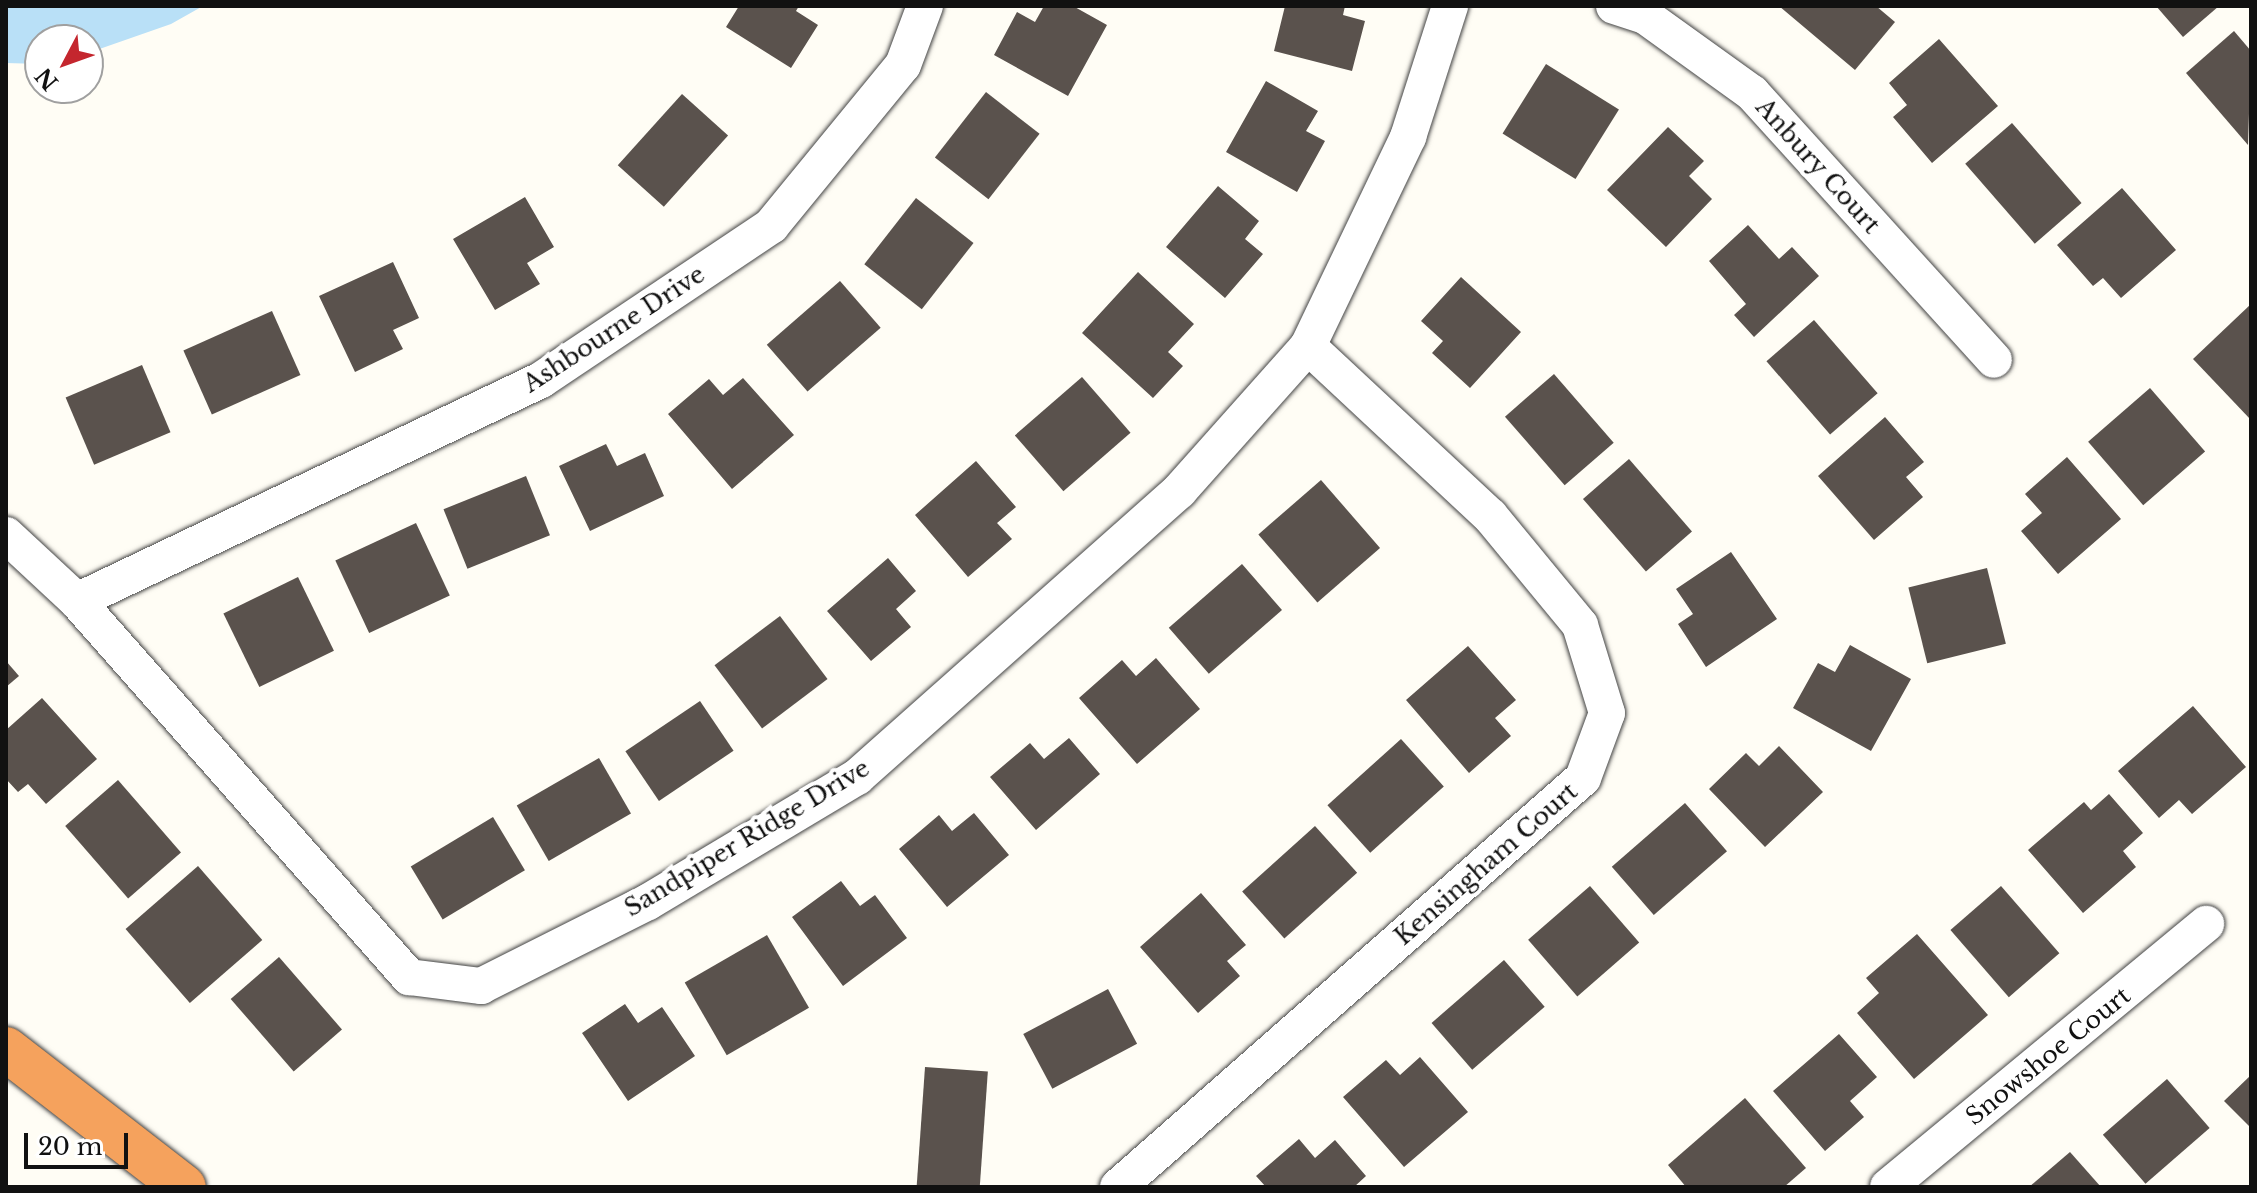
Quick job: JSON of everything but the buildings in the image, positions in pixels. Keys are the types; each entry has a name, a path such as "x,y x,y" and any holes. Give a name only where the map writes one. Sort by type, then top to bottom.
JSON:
{"highway":[{"path":"6,1049 184,1187"}],"street":[{"name":"Ashbourne Drive","path":"77,601 541,380 771,226 903,65 925,6"},
{"name":"Sandpiper Ridge Drive","path":"6,535 77,601 409,977 481,986 648,902 857,777 1179,491 1308,346 1408,137 1450,6"},
{"name":"Anbury Court","path":"1614,6 1645,16 1752,93 1994,360"},
{"name":"Kensingham Court","path":"1118,1187 1583,778 1607,713 1580,625 1490,516 1308,346"},
{"name":"Snowshoe Court","path":"1888,1187 2206,924"}],"water":[{"path":"6,6 203,6 171,24 104,47 104,24 24,24 24,64 6,63"}]}
